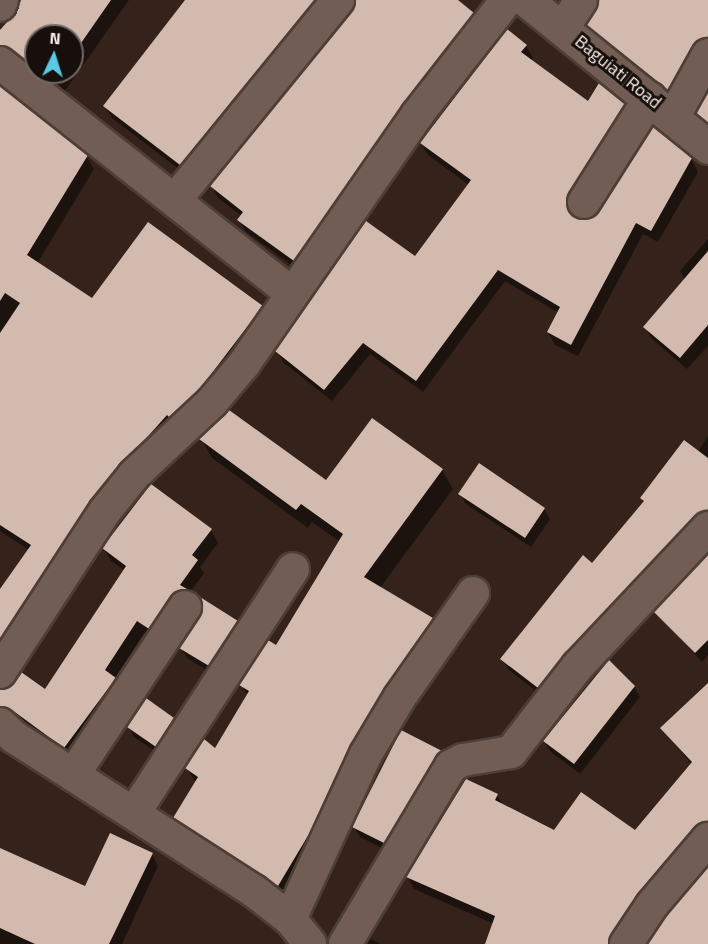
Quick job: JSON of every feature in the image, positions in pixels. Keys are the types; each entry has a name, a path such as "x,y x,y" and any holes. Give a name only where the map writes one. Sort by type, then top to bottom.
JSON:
{"street":[{"path":"0,5 2,0"},
{"path":"175,200 338,0"},
{"path":"0,672 105,511 134,475 212,402 292,294 417,115 507,0"},
{"name":"Baguiati Road","path":"526,0 662,107 708,147"},
{"path":"563,28 581,0"},
{"path":"584,202 708,55"},
{"path":"0,63 292,294"},
{"path":"345,944 451,766 463,760 511,752 578,666 708,528"},
{"path":"134,813 293,568"},
{"path":"290,919 366,754 400,697 473,593"},
{"path":"73,775 185,607"},
{"path":"0,724 290,919 310,944"},
{"path":"626,944 652,904 708,839"}],"building":[{"path":"21,0 111,0 84,39 84,24 24,24 24,59 11,49 0,45 0,30 16,12"},
{"path":"185,0 315,0 180,165 103,106"},
{"path":"356,0 458,0 474,13 403,104 294,261 237,220 243,212 210,186 352,11"},
{"path":"599,0 708,0 708,37 693,46 668,90 586,25"},
{"path":"507,29 527,45 521,52 588,101 599,83 625,104 569,193 568,210 574,217 584,220 599,212 653,127 692,158 651,231 636,223 571,345 547,332 560,307 498,270 416,381 363,343 324,390 275,351 366,221 415,256 471,180 420,143"},
{"path":"0,86 88,155 27,255 92,298 148,222 263,306 199,390 169,417 167,415 91,500 0,639 0,589 31,545 0,525 0,333 20,303 5,293 0,301"},
{"path":"708,92 708,123 696,113"},
{"path":"708,251 708,325 680,358 643,327"},
{"path":"229,410 326,480 372,418 443,469 364,577 433,618 351,745 309,834 278,886 173,818 198,777 185,768 204,739 215,748 249,691 239,685 268,640 276,645 343,534 301,504 296,510 199,439"},
{"path":"684,440 708,458 708,511 695,516 565,654 538,688 500,659 583,555 592,563 644,501 640,498"},
{"path":"479,463 545,508 525,538 458,494"},
{"path":"151,484 212,529 192,555 198,560 180,585 187,589 170,597 149,629 137,621 105,670 116,678 64,748 12,710 0,707 0,690 9,688 21,672 45,689 126,566 102,548"},
{"path":"708,554 708,640 695,653 654,612"},
{"path":"200,597 238,621 209,666 179,648 200,616"},
{"path":"609,660 635,686 574,764 543,741"},
{"path":"708,683 708,821 694,827 638,893 608,944 485,944 495,916 406,877 466,779 498,794 495,800 554,830 581,792 635,830 692,762 660,728"},
{"path":"146,698 174,718 156,747 127,727"},
{"path":"401,730 442,751 384,843 352,827"},
{"path":"110,833 153,853 109,944 35,944 0,928 0,848 85,886"},
{"path":"708,867 708,944 648,944 666,916"}]}
